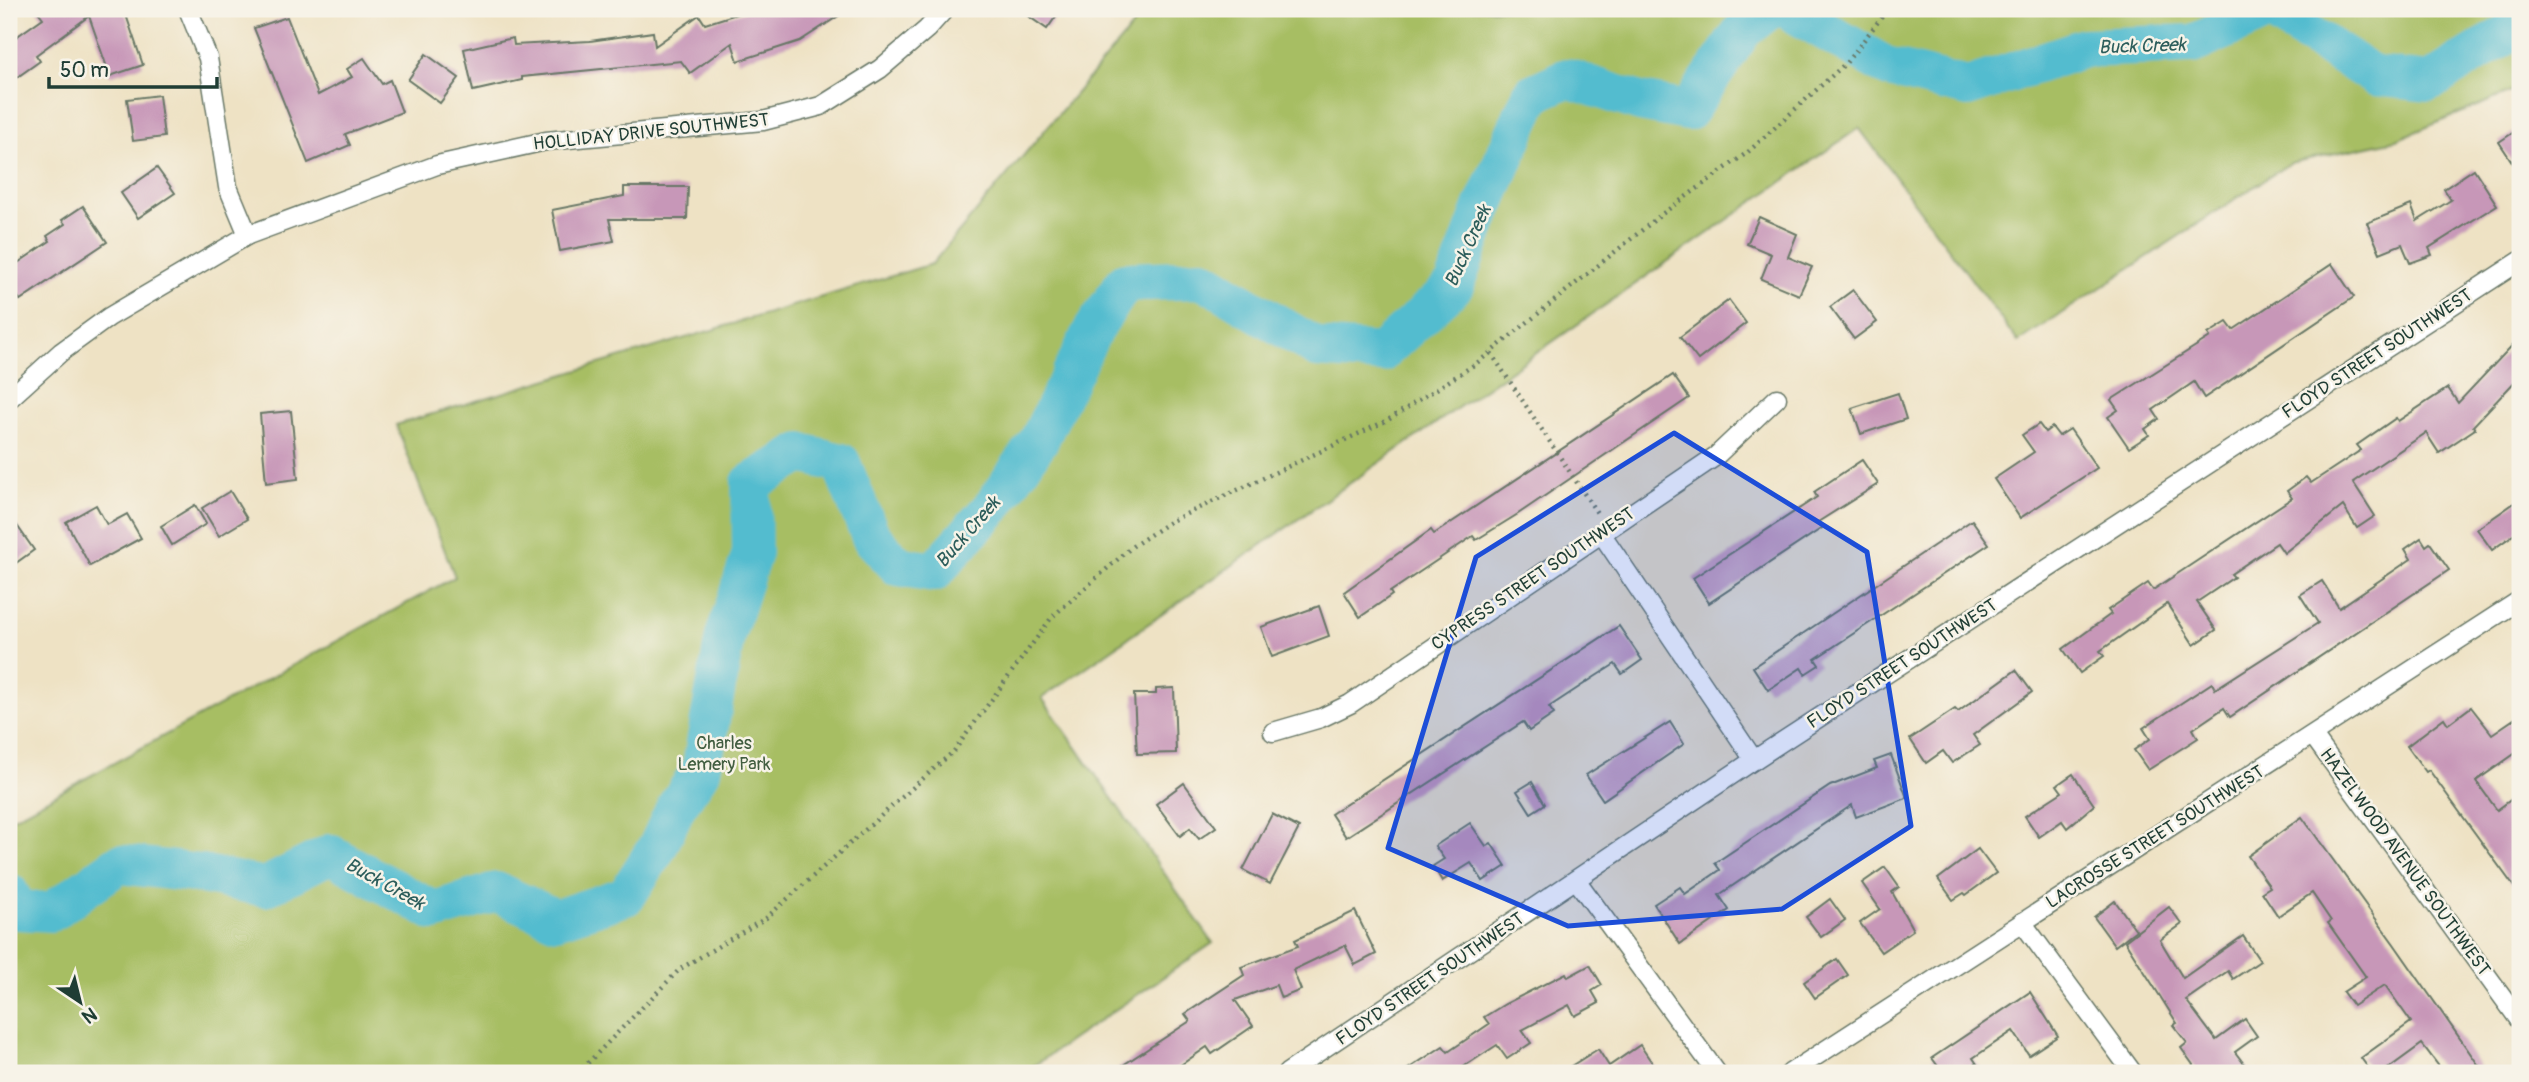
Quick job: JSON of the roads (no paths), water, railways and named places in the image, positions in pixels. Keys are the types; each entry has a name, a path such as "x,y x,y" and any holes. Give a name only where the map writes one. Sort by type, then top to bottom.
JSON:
{"street":[{"path":"188,9 208,58 228,187 248,235"},
{"name":"HOLLIDAY DRIVE SOUTHWEST","path":"9,398 61,352 109,317 248,235 437,165 546,141 763,121 821,106 880,69 927,29 945,9"},
{"name":"FLOYD STREET SOUTHWEST","path":"1287,1073 1754,760 2520,261"},
{"name":"CYPRESS STREET SOUTHWEST","path":"1273,732 1321,718 1350,704 1716,456 1777,398"},
{"path":"1604,531 1754,760"},
{"name":"LACROSSE STREET SOUTHWEST","path":"1790,1073 2314,737 2520,600"},
{"name":"HAZELWOOD AVENUE SOUTHWEST","path":"2314,737 2520,1021"},
{"path":"1577,881 1717,1073"},
{"path":"2022,922 2133,1073"}],"waterway":[{"name":"Buck Creek","path":"9,893 18,910 51,912 119,864 201,874 265,887 330,854 434,911 497,892 556,919 626,896 658,846 676,807 701,771 725,636 752,553 751,483 801,453 841,463 871,537 898,566 934,572 993,506 1039,440 1093,330 1125,282 1203,279 1317,348 1381,353 1454,286 1483,208 1532,94 1567,78 1640,102 1688,111 1743,30 1770,9"},
{"name":"Buck Creek","path":"1787,9 1889,68 1968,87 2084,48 2193,44 2270,10 2375,76 2429,82 2520,26"}],"park label":[{"name":"Charles Lemery Park","path":"724,753"}]}
